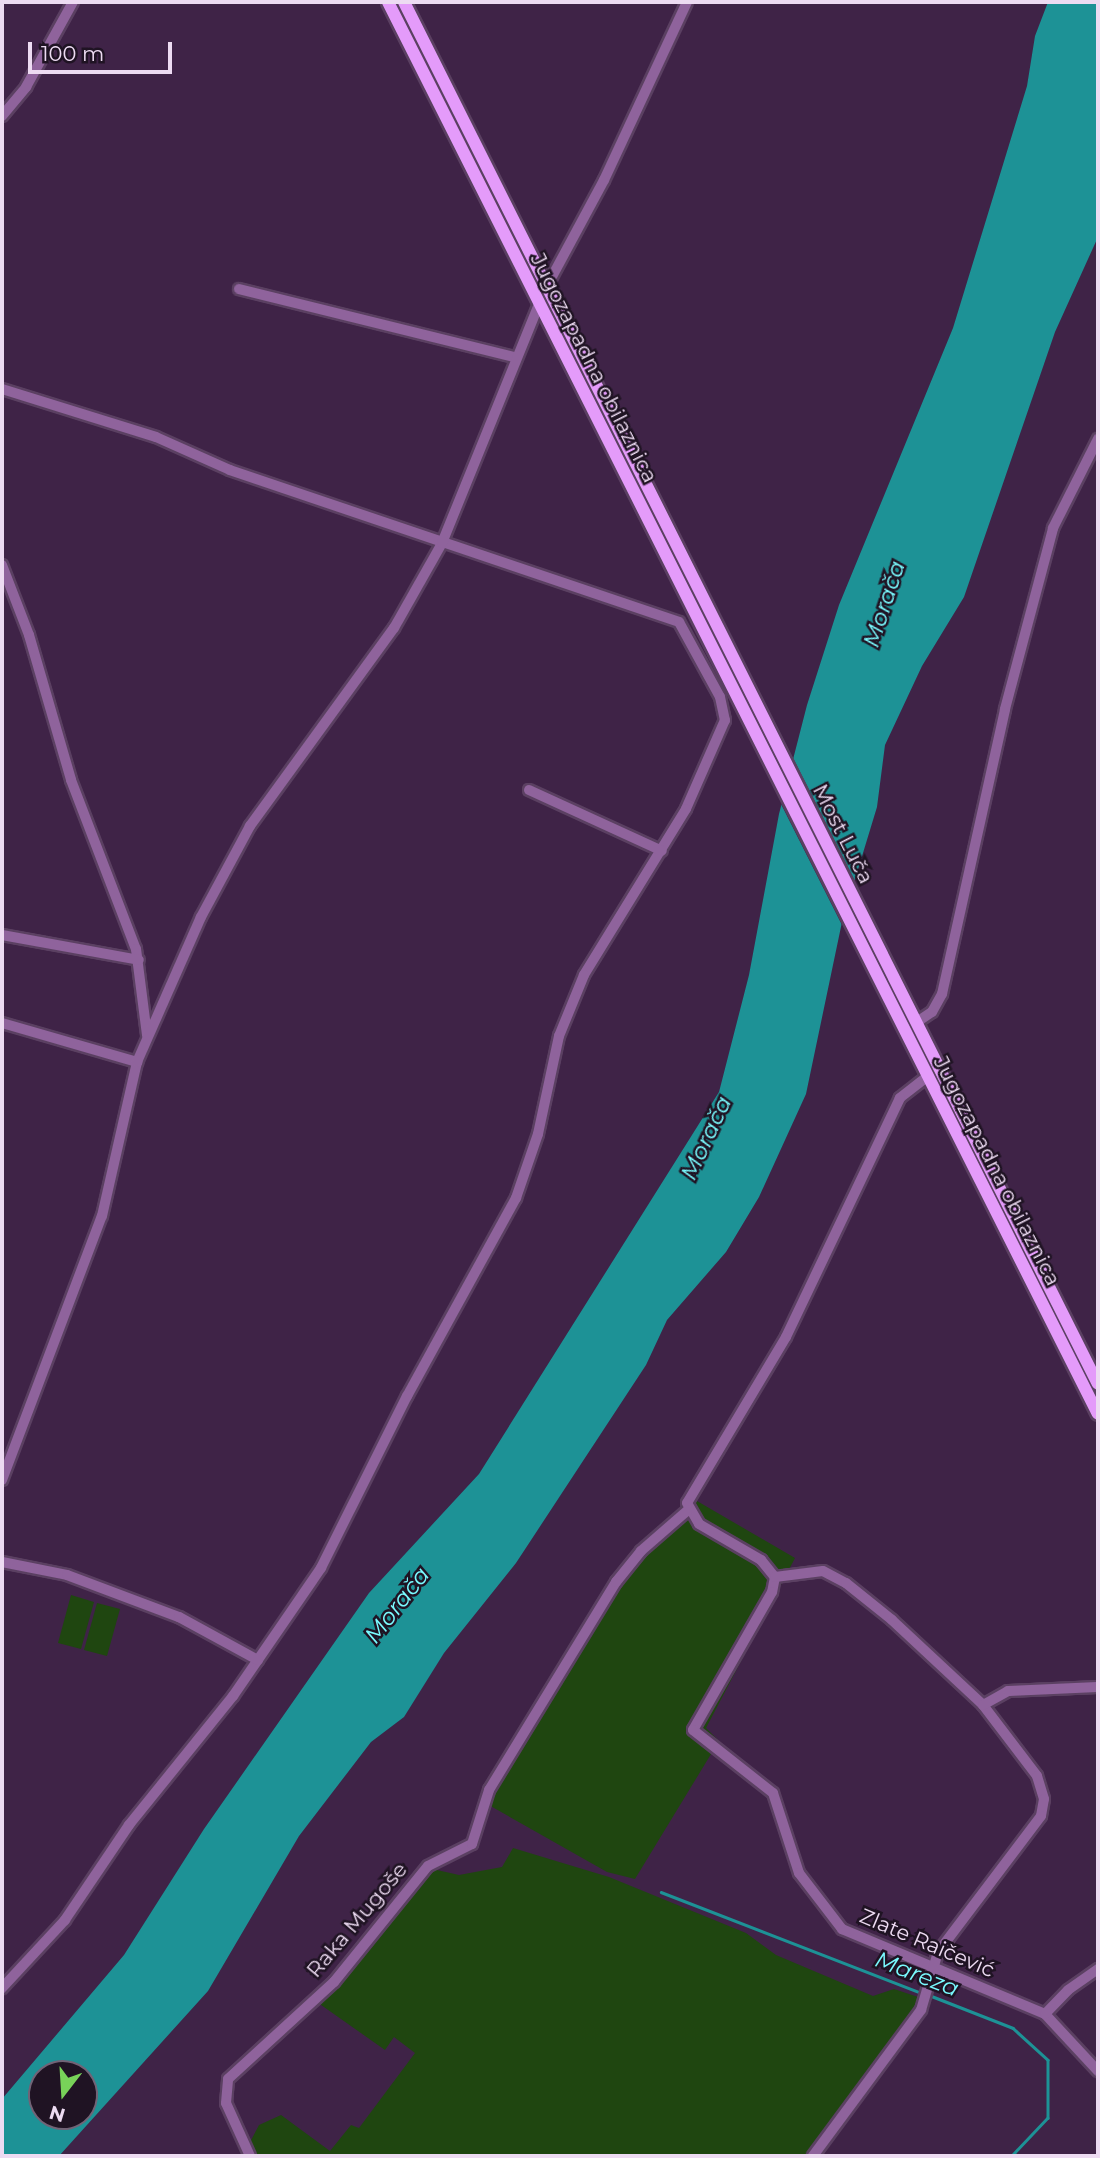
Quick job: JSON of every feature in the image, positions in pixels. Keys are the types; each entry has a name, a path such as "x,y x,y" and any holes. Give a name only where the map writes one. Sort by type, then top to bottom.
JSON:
{"main road":[{"name":"Jugozapadna obilaznica","path":"388,2 771,748"},
{"name":"Jugozapadna obilaznica","path":"404,2 547,286 771,748"},
{"name":"Most Luča","path":"771,748 875,939"},
{"name":"Most Luča","path":"771,748 863,946"},
{"name":"Jugozapadna obilaznica","path":"875,939 1098,1384"},
{"name":"Jugozapadna obilaznica","path":"863,946 1098,1414"}],"street":[{"path":"2,116 26,87 74,2"},
{"path":"547,286 604,180 687,2"},
{"path":"239,289 514,357"},
{"path":"2,1480 102,1216 137,1062 147,1037 239,844 394,628 442,543 514,357 540,302"},
{"path":"2,389 156,437 230,470 442,543 577,584 687,629 720,697 725,720 686,809 662,851 612,926 571,1004 533,1152 509,1211 407,1396 321,1569 258,1660 129,1825 65,1920 2,1988"},
{"path":"917,1022 932,1012 942,994 1005,709 1053,528 1098,439"},
{"path":"2,565 29,635 71,780 139,960 147,1037"},
{"path":"528,790 662,851"},
{"path":"2,935 139,960"},
{"path":"2,1023 137,1062"},
{"path":"813,2156 927,1996 938,1952 1044,1806 1037,1776 983,1705 846,1583 815,1571 775,1577 761,1560 699,1524 688,1510 693,1486 786,1337 900,1098 928,1076"},
{"name":"Raka Mugoše","path":"250,2156 226,2103 228,2080 340,1975 428,1866 472,1844 489,1790 616,1581 641,1551 688,1510"},
{"path":"2,1562 67,1575 180,1616 258,1660"},
{"name":"Zlate Raičević","path":"775,1577 772,1592 693,1730 773,1793 799,1873 842,1928 1045,2014 1098,2071"},
{"path":"983,1705 1007,1690 1098,1687"},
{"path":"1045,2014 1068,1990 1098,1969"}],"shaded area":[{"path":"393,2 399,2 683,568 680,570"},
{"path":"697,1501 795,1558 706,1728 719,1741 635,1879 607,1872 487,1804 617,1586"},
{"path":"71,1595 94,1602 81,1649 58,1643"},
{"path":"97,1603 120,1609 107,1656 84,1650"},
{"path":"513,1848 609,1877 746,1933 776,1955 873,1996 894,1989 924,1999 807,2156 250,2156 247,2148 259,2125 281,2115 330,2151 351,2125 359,2128 415,2053 394,2037 385,2050 314,2000 428,1868 459,1875 502,1867"}],"water":[{"name":"Morača","path":"1048,2 1098,2 1098,237 1055,332 964,597 922,666 885,745 877,807 842,922 806,1094 759,1197 726,1252 667,1320 646,1365 516,1563 444,1653 404,1717 371,1742 299,1836 208,1991 98,2113 98,2060 35,2060 124,1955 204,1829 369,1593 479,1474 719,1092 749,975 779,814 807,705 839,605 953,328 1027,86 1035,36"},
{"path":"28,2068 28,2130 82,2130 59,2156 2,2156 2,2099"}],"pier":[{"path":"791,754 857,885 844,929 779,800"}],"waterway":[{"name":"Mareza","path":"661,1892 922,1993"},
{"name":"Mareza","path":"929,1995 1013,2028 1048,2060 1048,2118 1012,2156"}]}
